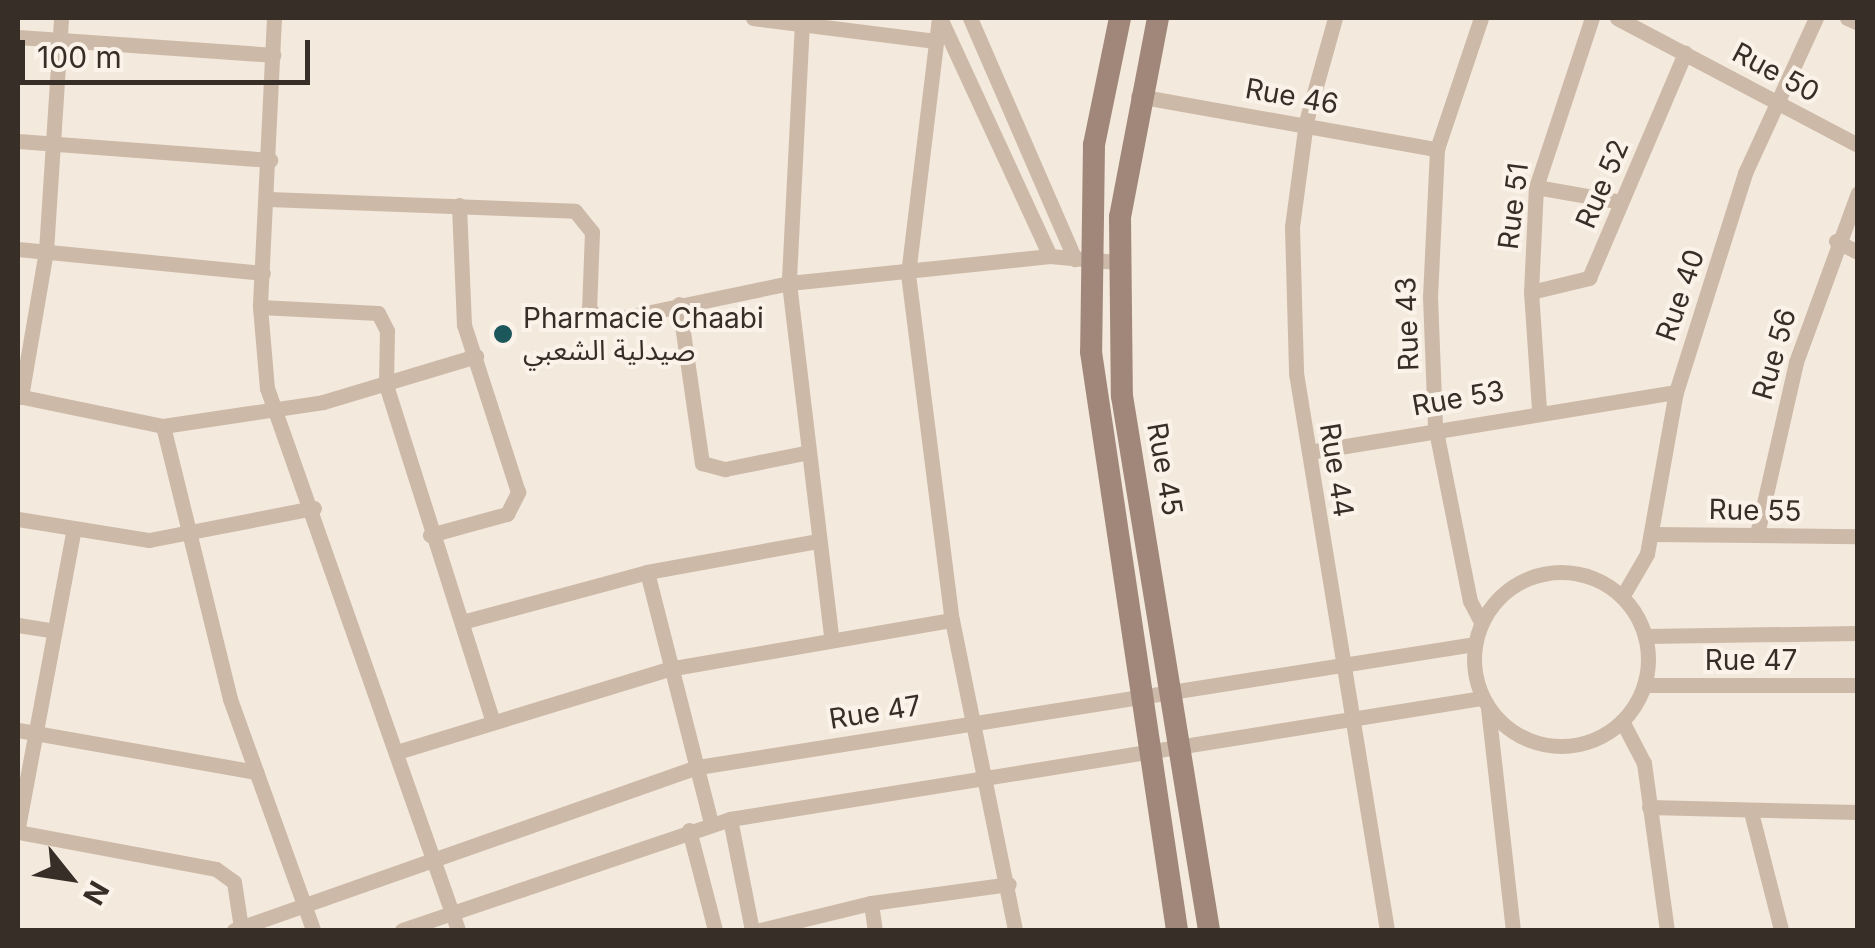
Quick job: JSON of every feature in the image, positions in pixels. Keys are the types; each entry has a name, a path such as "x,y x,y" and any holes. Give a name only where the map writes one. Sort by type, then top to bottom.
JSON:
{"street":[{"path":"61,18 46,251 19,396 163,426 277,411 386,385 476,356"},
{"path":"274,18 269,198 260,308 277,411 458,930"},
{"path":"753,18 934,40"},
{"path":"940,18 934,40 908,274 952,620 982,778 1009,884 1014,930"},
{"path":"940,18 1050,256"},
{"path":"970,18 1081,260"},
{"name":"Rue 45","path":"1120,18 1094,145 1081,260 1138,696 1176,930"},
{"name":"Rue 45","path":"1158,18 1138,96 1116,262 1122,396 1209,930"},
{"name":"Rue 44","path":"1335,18 1306,122 1292,299 1308,452 1387,930"},
{"name":"Rue 43","path":"1481,18 1437,150 1430,262 1435,426 1470,601 1482,622"},
{"name":"Rue 51","path":"1540,409 1531,292 1536,187 1592,18"},
{"name":"Rue 50","path":"1617,18 1858,144"},
{"name":"Rue 40","path":"1622,596 1642,571 1676,392 1773,99 1816,18"},
{"path":"1847,18 1858,23"},
{"path":"802,22 789,283 804,453 832,635"},
{"path":"18,37 273,55"},
{"name":"Rue 52","path":"1531,292 1585,284 1685,53"},
{"name":"Rue 46","path":"1138,96 1306,122 1437,150"},
{"path":"18,142 270,160"},
{"path":"1536,187 1621,202"},
{"name":"Rue 56","path":"1757,534 1796,362 1836,241 1858,193"},
{"path":"269,198 459,205 584,216 592,232 589,310 596,321 789,283 908,274 1050,256 1116,262"},
{"path":"430,534 507,514 517,502 461,302 459,205"},
{"path":"1836,241 1858,252"},
{"path":"18,248 262,273"},
{"path":"679,304 702,463 725,469 804,453"},
{"path":"260,308 378,313 387,331 386,385 492,720"},
{"name":"Rue 53","path":"1308,452 1435,426 1676,392"},
{"path":"163,426 187,537 256,772 313,930"},
{"path":"18,518 74,529 187,537 314,508"},
{"path":"74,529 18,829 216,869 234,882 238,929"},
{"name":"Rue 55","path":"1651,534 1858,536"},
{"path":"462,622 647,572 818,541"},
{"path":"647,572 668,668 711,824"},
{"path":"402,930 730,819 1146,751 1485,703 1536,744 1597,739 1622,722 1644,685 1645,636 1622,596 1573,572 1545,573 1508,591 1482,622 1474,644 1485,703 1513,930"},
{"path":"397,752 668,668 832,635 952,620"},
{"path":"18,625 54,631"},
{"name":"Rue 47","path":"1645,636 1858,634"},
{"name":"Rue 47","path":"238,929 433,856 698,767 1474,644"},
{"name":"Rue 47","path":"1644,685 1858,685"},
{"path":"1622,722 1642,756 1667,930"},
{"path":"18,730 256,772"},
{"path":"1650,807 1858,812"},
{"path":"1751,812 1780,930"},
{"path":"730,819 752,930"},
{"path":"689,830 715,930"},
{"path":"760,930 871,903 1009,884"},
{"path":"871,903 875,930"}],"place":[{"name":"Pharmacie Chaabi صيدلية الشعبي","path":"503,334"}]}
